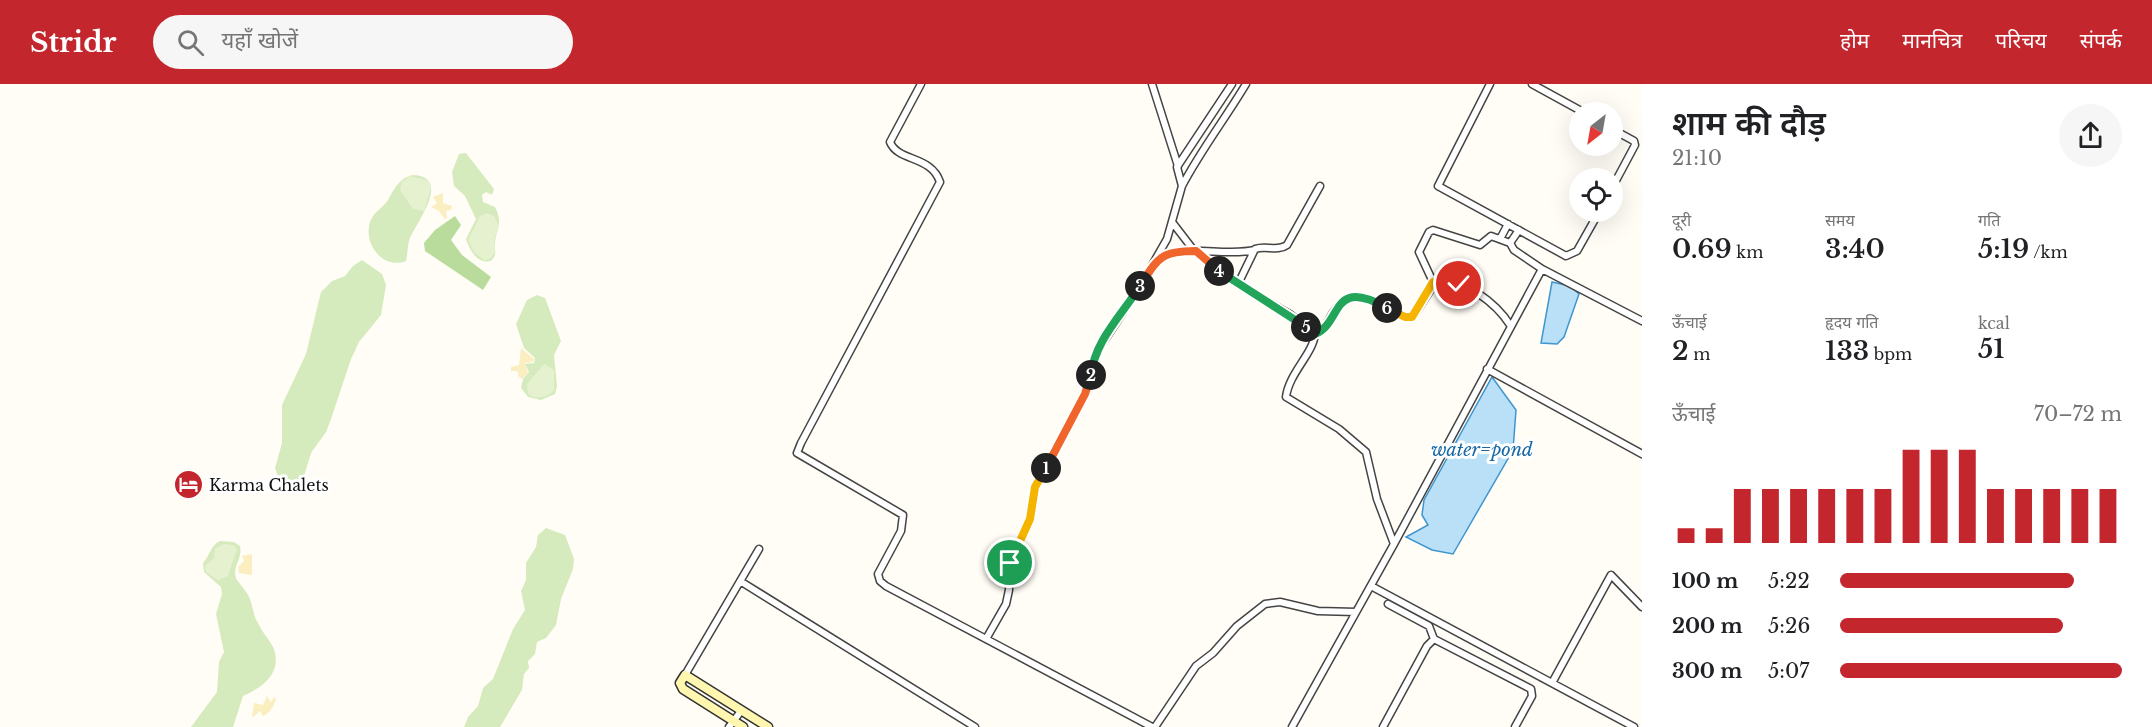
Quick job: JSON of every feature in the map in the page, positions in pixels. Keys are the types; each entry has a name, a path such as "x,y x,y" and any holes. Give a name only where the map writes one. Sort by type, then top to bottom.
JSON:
{"street":[{"path":"921,84 890,142 895,150 933,169 940,182 797,453 903,515 901,531 878,574 880,581 1154,727 1196,666 1213,653 1237,626 1265,604 1280,602 1318,611 1356,612"},
{"path":"1152,84 1178,166 1182,186"},
{"path":"1178,166 1232,84"},
{"path":"986,639 1006,604 1010,590 1009,568 1030,519 1035,487 1085,394 1098,350 1158,259 1182,186 1196,160 1221,126 1246,84"},
{"path":"1490,84 1438,186 1560,254 1571,256 1577,251 1593,222"},
{"path":"1532,84 1569,104"},
{"path":"1623,135 1634,141 1635,145 1623,168"},
{"path":"1158,259 1170,252 1196,251 1224,254 1263,247 1280,248 1287,245 1320,186"},
{"path":"1172,222 1196,251 1238,284 1291,315 1315,334"},
{"path":"1500,239 1508,224"},
{"path":"1510,243 1519,230"},
{"path":"1433,282 1419,252 1429,232 1437,231 1480,245 1491,236 1510,243 1514,250 1542,269 1642,321"},
{"path":"1238,284 1255,249"},
{"path":"1292,727 1394,544 1542,269"},
{"path":"1394,544 1377,499 1366,452 1339,429 1286,398 1300,361 1314,342 1315,334 1324,328 1339,304 1355,298 1370,300 1399,314 1412,317 1433,282 1443,279 1459,284 1495,306 1510,325"},
{"path":"1487,369 1642,454"},
{"path":"743,727 731,724 683,689 680,683 759,549"},
{"path":"1552,683 1611,575 1642,607"},
{"path":"740,580 975,727"},
{"path":"1371,586 1634,727"},
{"path":"1388,604 1429,626 1434,639 1531,689 1530,699 1515,727"},
{"path":"1384,727 1427,646 1434,639"},
{"path":"686,675 768,727"},
{"path":"731,724 741,711"}],"green space":[{"path":"466,153 494,189 492,195 486,192 482,195 483,202 495,207 499,217 495,254 491,261 478,259 466,239 476,219 465,196 454,186 452,172 459,154"},
{"path":"414,175 425,178 430,184 429,201 410,238 406,261 390,262 377,253 372,246 369,239 370,222 398,184"},
{"path":"410,176 429,181 431,187 424,211 413,209 400,190 402,182"},
{"path":"487,213 494,216 499,226 494,240 495,252 490,259 484,260 474,252 468,240 480,216"},
{"path":"455,216 461,225 451,240 462,255 491,277 483,290 425,251 424,243 435,230"},
{"path":"362,260 382,274 386,285 381,315 359,342 351,359 326,432 311,453 302,483 281,485 275,468 282,443 282,405 306,354 321,292 332,281 345,276"},
{"path":"537,295 545,298 561,341 554,355 557,386 555,394 541,400 528,397 521,388 523,379 529,372 525,364 534,363 535,358 524,348 516,324 527,300"},
{"path":"544,364 554,370 554,390 545,396 531,396 528,394 527,384"},
{"path":"546,528 565,535 574,559 573,569 561,599 556,625 546,638 537,642 535,654 528,661 529,668 524,674 522,690 500,727 464,727 468,717 478,706 483,688 493,679 513,629 525,610 521,591 526,580 526,563 536,547 538,535"},
{"path":"220,541 234,542 240,546 240,555 235,570 236,578 248,594 256,620 273,647 276,664 264,684 243,696 233,727 191,727 217,692 219,662 224,652 216,614 222,594 221,587 204,572 203,563"},
{"path":"224,544 233,545 237,549 228,576 218,580 206,572 205,566 214,558 215,549"}],"sand":[{"path":"443,193 443,203 452,206 451,210 446,211 447,218 445,219 439,211 431,207 437,203 433,197"},
{"path":"521,348 534,359 533,362 525,363 528,373 522,379 517,371 511,371 511,367 519,365"},
{"path":"252,554 252,575 239,573 238,567 244,561 242,556"},
{"path":"267,696 271,702 274,697 276,699 271,709 263,716 260,711 252,718 254,703 263,705"}],"water":[{"path":"1552,282 1570,286 1579,294 1564,337 1557,344 1541,343"},
{"name":"water=pond","path":"1492,377 1516,410 1513,450 1453,554 1432,550 1406,537 1428,525 1422,515 1424,500"}],"place":[{"name":"Karma Chalets","path":"188,485"}],"route":[{"path":"1010,563 1030,519 1035,487 1085,394 1094,357 1114,323 1162,255 1170,252 1196,251 1223,274 1291,315 1315,334 1322,331 1339,304 1346,300 1355,298 1370,300 1405,317 1412,317 1433,282 1443,279 1459,284"}]}
